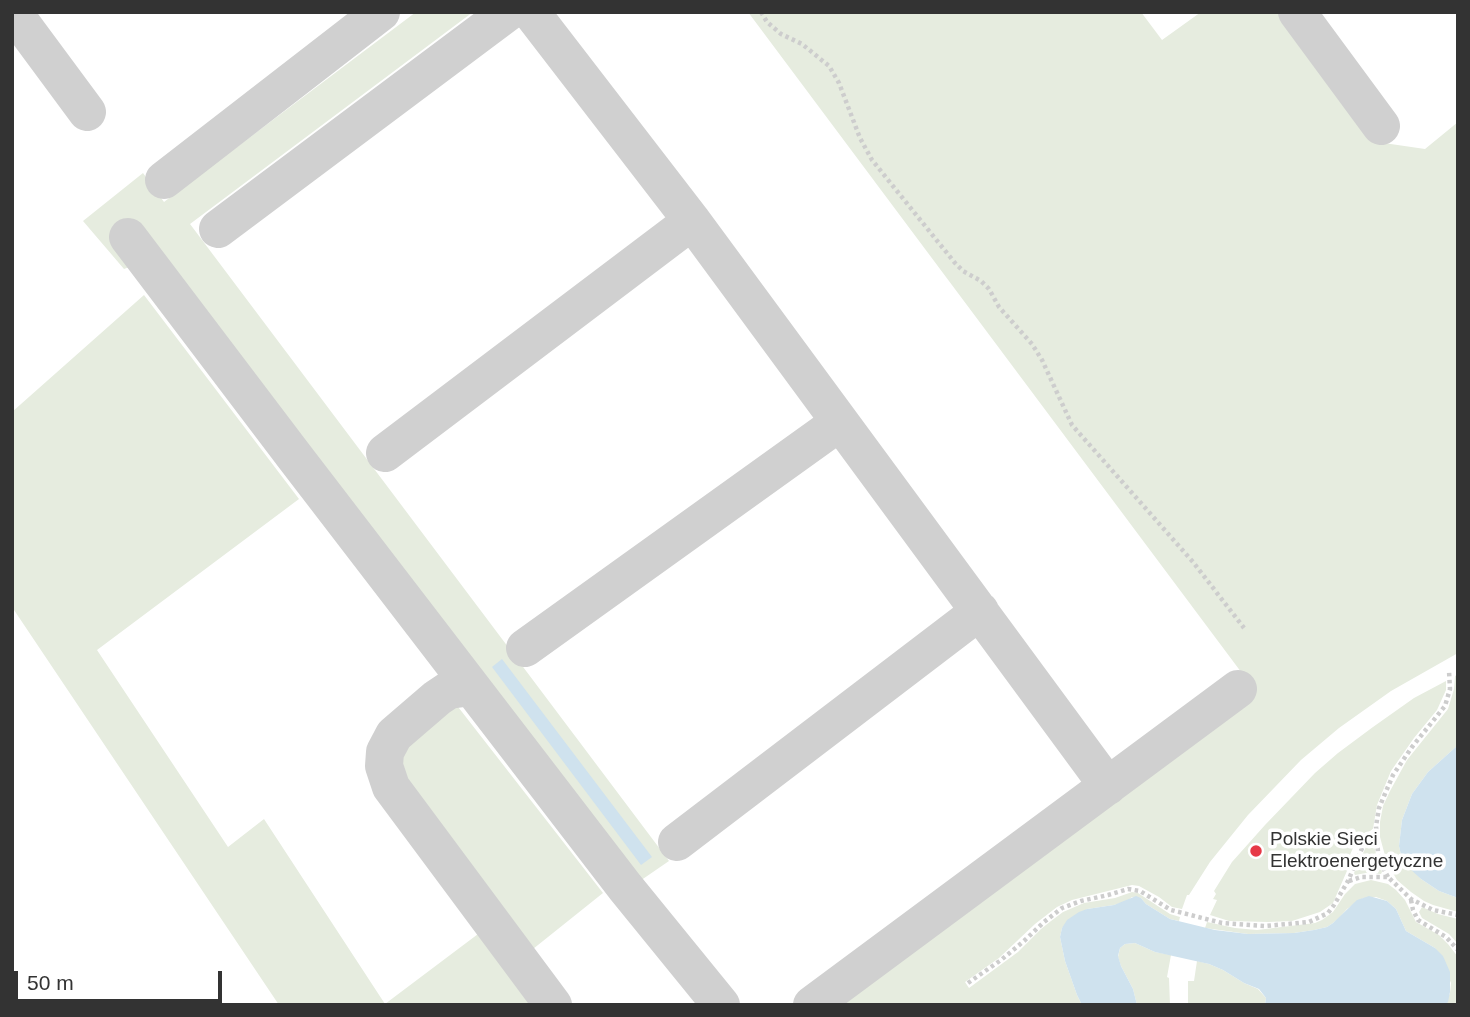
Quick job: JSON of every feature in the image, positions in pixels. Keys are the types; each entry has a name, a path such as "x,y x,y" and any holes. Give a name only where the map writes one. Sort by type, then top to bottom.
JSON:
{"lane":[{"path":"13,12 87,112"},
{"path":"164,180 381,12"},
{"path":"218,229 508,12"},
{"path":"531,12 692,221 1108,786"},
{"path":"1297,12 1381,126"},
{"path":"385,453 692,221"},
{"path":"128,237 625,887 720,1005"},
{"path":"525,648 840,422"},
{"path":"677,842 980,611"},
{"path":"471,687 450,690 413,717 394,735 386,752 384,766 391,787 554,1005"},
{"path":"812,1005 1238,689"}],"path":[{"path":"761,12 767,22 781,34 802,44 829,66 872,160 955,263 989,289 999,307 1032,344 1042,360 1072,425 1193,562 1244,628"},
{"path":"1449,671 1450,689 1445,706 1393,775 1379,808 1376,826 1378,852 1388,877 1411,899 1433,910 1458,915"},
{"path":"968,983 1024,942 1062,908 1128,889 1135,888 1165,908 1181,914 1222,923 1265,926 1309,922 1328,913 1348,881 1366,839 1377,835"},
{"path":"1348,881 1361,877 1388,877"},
{"path":"1411,899 1418,920 1446,937 1458,950"}],"shaded area":[{"path":"416,12 473,12 190,224 669,861 637,883 137,264 124,269 83,221 143,173 164,202"},
{"path":"748,12 1141,12 1162,40 1201,12 1279,12 1377,142 1425,149 1458,122 1458,653 1391,691 1339,728 1301,760 1248,815 1210,862 1187,895 1182,909 1172,907 1139,886 1132,885 1072,900 1057,907 999,958 965,982 969,988 1018,952 1063,912 1084,903 1132,892 1180,917 1179,921 1170,919 1141,898 1132,897 1114,905 1087,909 1062,928 1060,937 1065,961 1082,1005 835,1005 1256,692"},
{"path":"144,295 299,499 97,650 228,847 264,819 385,1004 486,928 544,1005 279,1005 12,607 12,412"},
{"path":"1458,674 1458,745 1428,772 1412,794 1402,820 1399,846 1401,855 1421,879 1439,891 1458,898 1458,912 1424,901 1397,880 1387,863 1380,837 1380,822 1383,806 1407,760 1448,709 1455,676"},
{"path":"1446,681 1446,690 1437,710 1391,771 1377,805 1373,829 1364,835 1359,844 1355,843 1350,855 1353,857 1333,903 1320,912 1292,921 1229,921 1210,915 1217,900 1213,899 1216,894 1214,891 1232,862 1315,773 1414,698"},
{"path":"455,703 603,893 528,953 402,789 400,744"},
{"path":"1370,838 1374,839 1382,872 1355,875 1354,873"},
{"path":"1371,880 1388,884 1396,890 1405,900 1416,922 1439,935 1458,957 1458,1005 1445,1005 1451,983 1435,948 1406,931 1396,909 1387,901 1376,897 1363,898 1327,927 1314,930 1248,934 1205,928 1207,922 1257,930 1315,923 1333,912 1355,884"},
{"path":"1422,907 1458,919 1458,944 1449,934 1422,918 1419,912"},
{"path":"1135,943 1155,952 1171,955 1167,977 1170,1005 1137,1005 1133,989 1118,957 1120,948 1125,944"},
{"path":"1197,961 1223,970 1258,989 1266,998 1265,1005 1188,1005 1188,981 1194,981"}],"water":[{"path":"502,659 652,857 641,865 492,667"},
{"path":"1458,745 1458,898 1439,891 1421,879 1408,867 1399,846 1402,820 1412,794 1428,772"},
{"path":"1136,896 1170,919 1215,930 1248,934 1294,933 1327,927 1357,900 1369,896 1387,901 1396,909 1406,931 1435,948 1443,956 1450,972 1448,1002 1445,1005 1265,1005 1266,998 1259,989 1223,970 1209,964 1155,952 1135,943 1125,944 1120,948 1118,956 1137,1005 1082,1005 1065,961 1060,937 1062,928 1067,920 1079,912 1114,905"}],"place":[{"name":"Polskie Sieci Elektroenergetyczne","path":"1256,851"}]}
